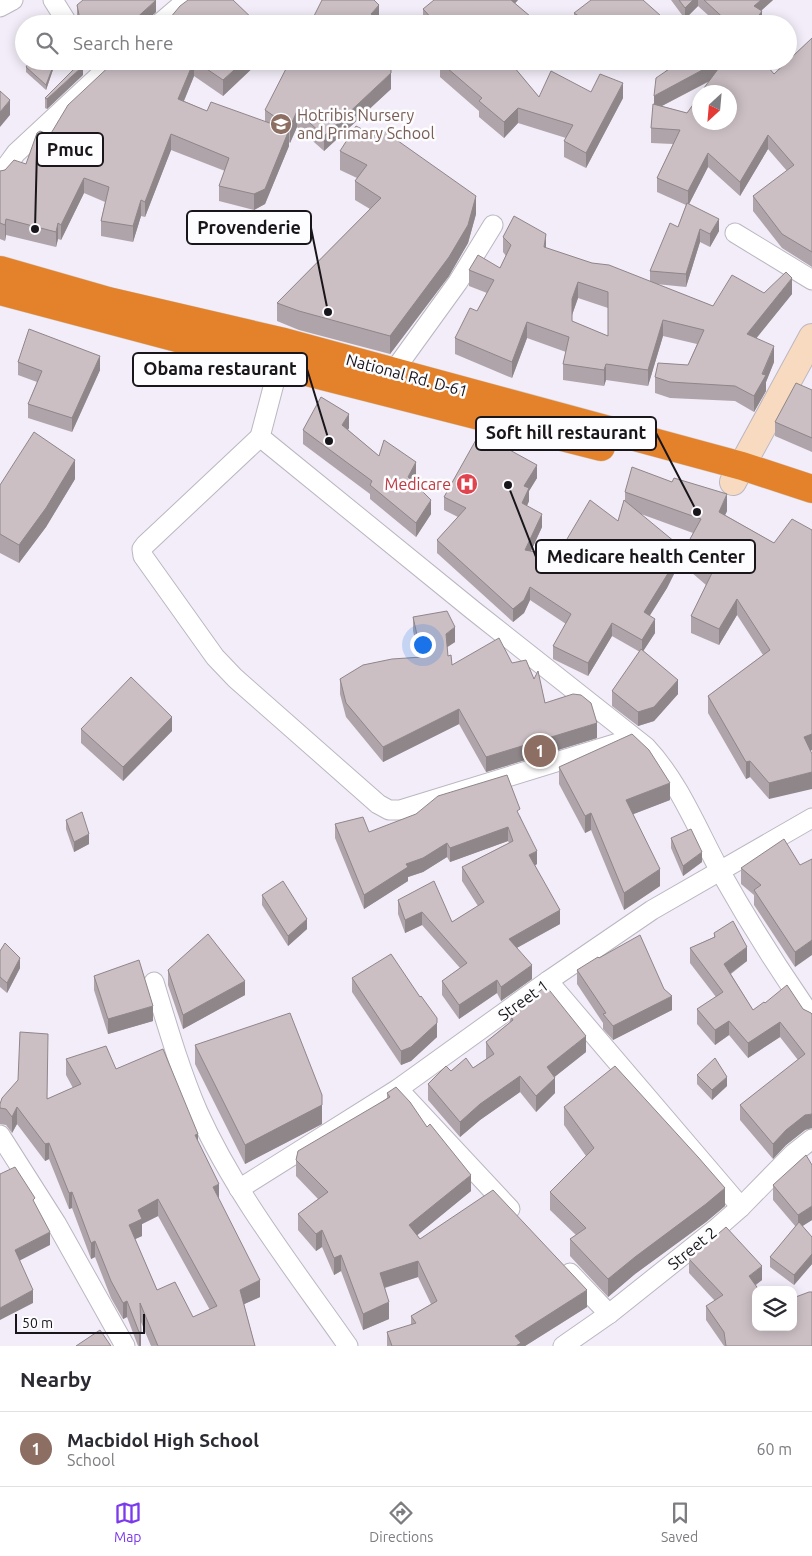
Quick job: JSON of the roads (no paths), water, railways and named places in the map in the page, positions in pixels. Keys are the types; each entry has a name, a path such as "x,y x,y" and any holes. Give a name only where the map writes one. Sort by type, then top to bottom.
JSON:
{"highway":[{"name":"National Rd. D-61","path":"0,270 282,354 737,474 812,489"},
{"name":"National Rd. D-61","path":"0,291 282,354 393,372 737,474 812,508"}],"street":[{"path":"0,7 13,0"},
{"path":"53,0 62,15"},
{"path":"170,15 187,0"},
{"path":"0,175 16,153 93,70"},
{"path":"393,372 458,282 493,225"},
{"path":"735,233 812,280"},
{"path":"737,474 812,337"},
{"path":"282,354 260,437 142,549 143,556 215,657 228,671 378,804 389,810 400,810 637,737"},
{"path":"260,437 474,611 637,737 660,761 696,822 720,871 786,980 812,1017"},
{"name":"Street 1","path":"239,1189 398,1089 548,981 652,910 812,818"},
{"path":"548,981 741,1207"},
{"path":"154,982 179,1062 199,1112 239,1189 348,1346"},
{"path":"398,1089 520,1220"},
{"name":"Street 2","path":"564,1346 609,1314 741,1207 793,1154 812,1139"},
{"path":"2,1142 56,1223 126,1346"},
{"path":"561,1263 609,1314"}],"place":[{"name":"Hotribis Nursery and Primary School","path":"281,124"},
{"name":"Pmuc","path":"35,229"},
{"name":"Provenderie","path":"328,312"},
{"name":"Obama restaurant","path":"329,441"},
{"name":"Medicare","path":"467,484"},
{"name":"Medicare health Center","path":"508,485"},
{"name":"Soft hill restaurant","path":"697,512"},
{"name":"Macbidol High School","path":"540,751"}]}
